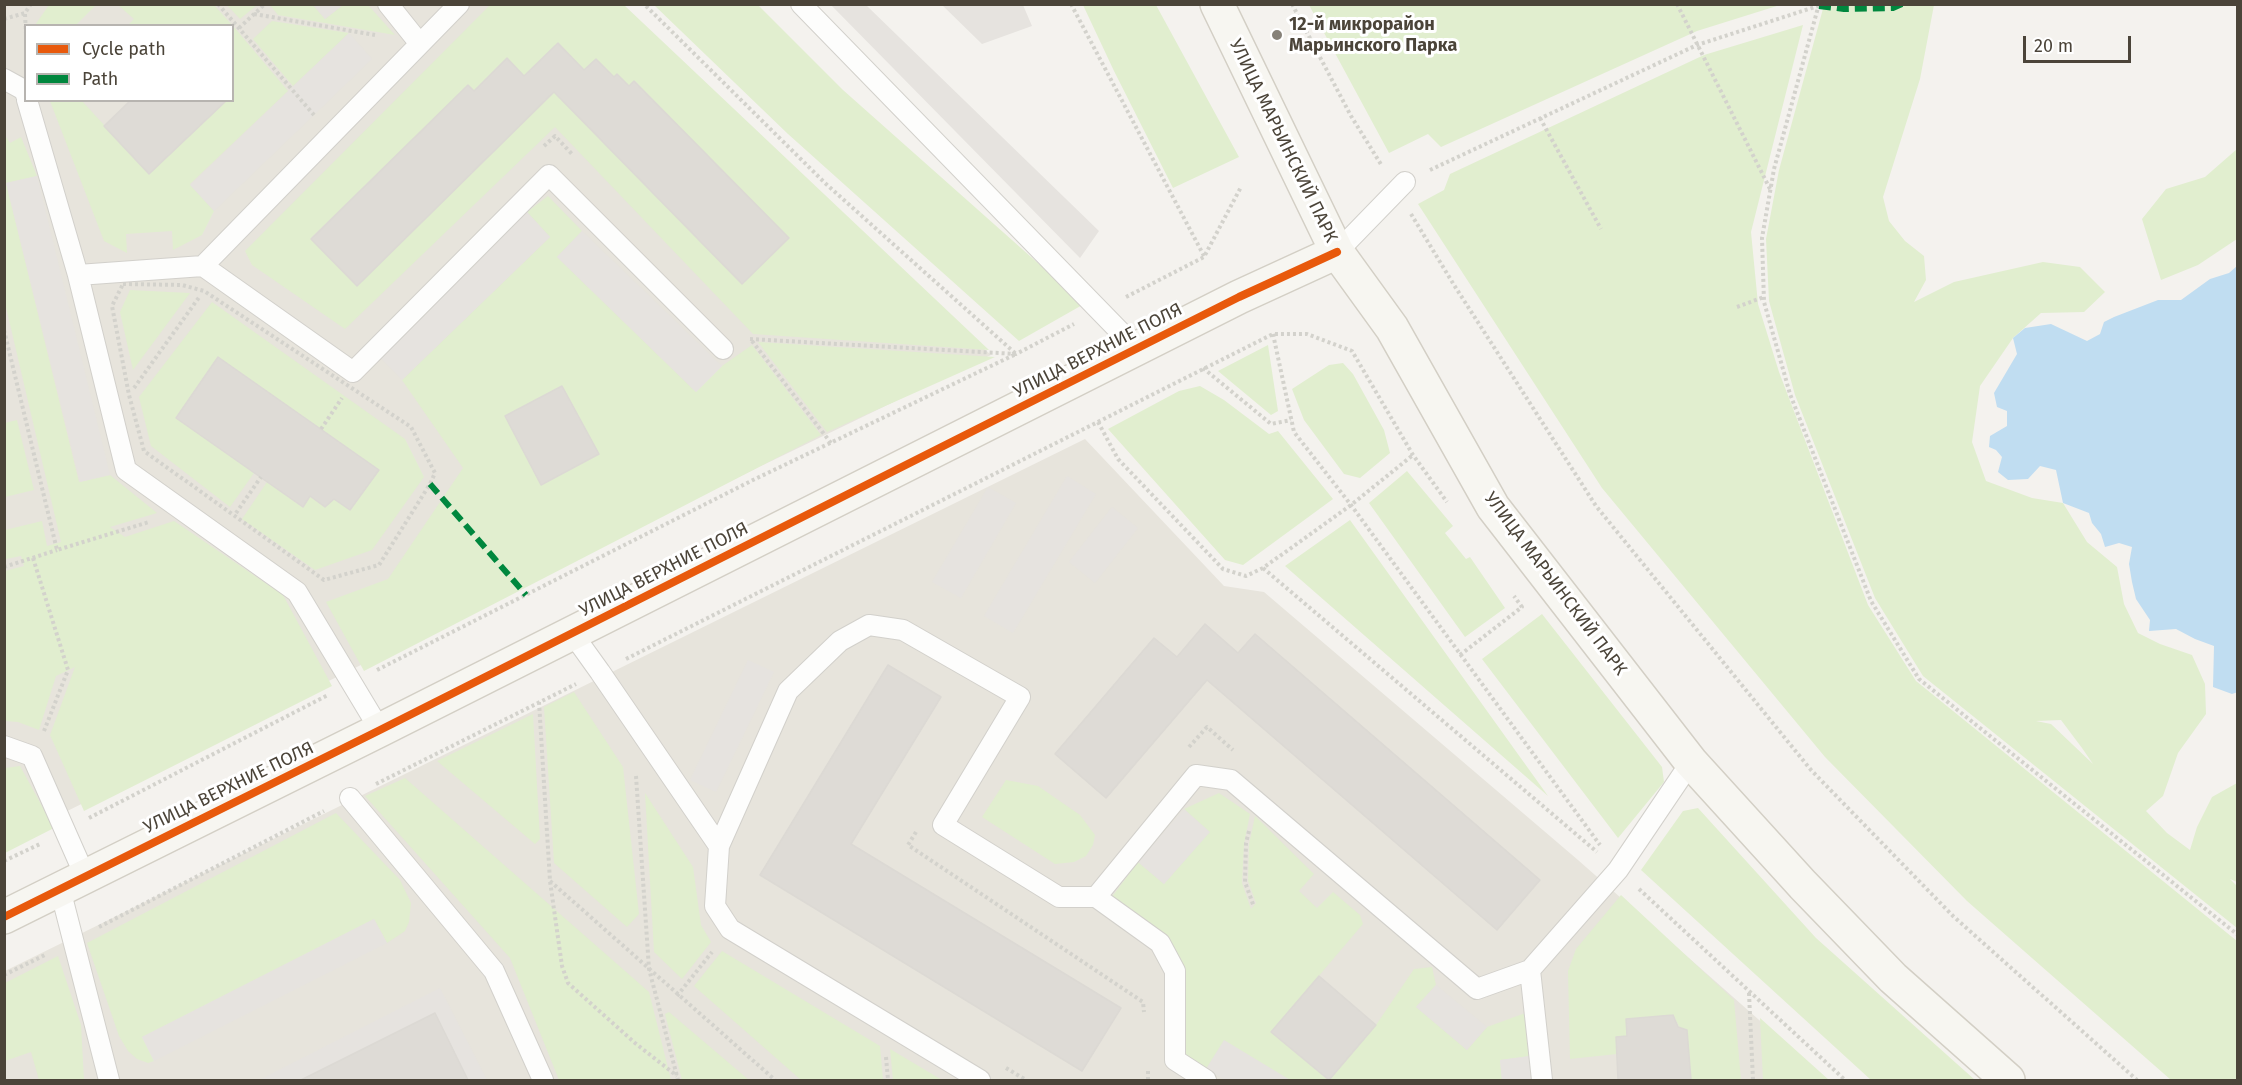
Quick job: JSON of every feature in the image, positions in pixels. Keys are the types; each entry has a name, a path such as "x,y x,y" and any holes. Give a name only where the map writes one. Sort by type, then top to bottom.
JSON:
{"street":[{"name":"УЛИЦА МАРЬИНСКИЙ ПАРК","path":"1217,4 1337,252 1392,328 1493,507 1691,762 1803,885 1893,978 2008,1080"},
{"name":"УЛИЦА ВЕРХНИЕ ПОЛЯ","path":"4,917 1136,348 1337,252"}],"lane":[{"path":"388,4 420,44"},
{"path":"203,266 459,4"},
{"path":"801,4 1136,348"},
{"path":"4,79 24,90"},
{"path":"28,102 78,275 126,470 297,592 380,730"},
{"path":"78,275 203,266 353,372 549,175 723,349"},
{"path":"1337,252 1401,186"},
{"path":"980,1080 730,929 715,906 719,846 788,691 840,641 869,625 903,630 1020,697 943,825 1059,897 1096,897 1160,943 1175,971 1175,1060 1206,1080"},
{"path":"572,633 719,846"},
{"path":"4,746 32,756 65,830 72,882 73,941 109,1080"},
{"path":"1096,897 1196,775 1231,780 1477,989 1530,970 1618,870 1691,762"},
{"path":"350,798 495,971 543,1080"},
{"path":"1530,970 1542,1080"}],"path":[{"path":"26,24 25,13 31,4"},
{"path":"218,4 332,134"},
{"path":"238,28 265,4"},
{"path":"644,4 825,183 1016,354"},
{"path":"1071,4 1204,257 1241,187"},
{"path":"1292,4 1351,116 1401,186 1461,295 1596,506 1811,770 1953,916 2136,1080"},
{"path":"1677,4 1770,189"},
{"path":"1401,186 1697,45 1819,5"},
{"path":"1819,5 1773,170 1762,238 1764,297 1790,394 1871,601 1919,679 2238,935"},
{"path":"4,19 25,13"},
{"path":"254,14 420,44"},
{"path":"1540,118 1601,229"},
{"path":"129,395 204,291 203,266"},
{"path":"123,284 182,285 204,291 350,387 411,427 435,473 379,565 324,580 144,451 129,395 112,306 123,284"},
{"path":"1737,307 1764,297"},
{"path":"4,330 57,550"},
{"path":"1273,334 1294,432 1351,505 1618,870"},
{"path":"4,975 539,702 1273,334 1307,334 1353,351 1413,455 1447,503"},
{"path":"831,442 750,339 1016,354"},
{"path":"4,861 753,480 1016,354"},
{"path":"1203,368 1271,424 1291,420"},
{"path":"321,429 350,387"},
{"path":"1098,422 1119,459 1222,569 1246,576 1263,567 1351,505 1413,455"},
{"path":"234,516 261,477"},
{"path":"4,567 161,519 202,494"},
{"path":"33,558 68,670 43,735"},
{"path":"1263,567 1618,870 1845,1080"},
{"path":"1460,655 1522,607 1509,588"},
{"path":"539,702 549,881 562,966 568,983 677,1078"},
{"path":"632,719 649,969 677,1078"},
{"path":"1254,907 1245,882 1246,843 1256,800"},
{"path":"920,826 908,846 1143,1002 1144,1014"},
{"path":"549,881 677,996 776,1080"},
{"path":"1749,992 1753,1080"},
{"path":"1003,1066 1024,1080"},
{"path":"1148,1069 1148,1080"}],"shaded area":[{"path":"5,5 615,5 724,113 991,355 761,466 5,842"},
{"path":"313,5 343,5 325,19"},
{"path":"831,5 866,5 1099,231 1080,258"},
{"path":"942,5 1023,5 1032,26 982,44"},
{"path":"349,33 372,59 214,211 190,185"},
{"path":"37,176 110,475 80,482 6,183"},
{"path":"527,212 550,237 402,380 379,356"},
{"path":"582,231 722,366 696,392 557,257"},
{"path":"1085,439 1224,586 1264,592 1578,860 1827,1080 5,1080 5,971"},
{"path":"1067,476 1096,494 1013,633 984,616"},
{"path":"988,487 1016,503 961,598 932,582"},
{"path":"1112,507 1138,528 1095,583 1069,562"},
{"path":"748,660 774,672 716,792 690,780"},
{"path":"1184,809 1210,832 1164,884 1138,862"},
{"path":"374,919 387,943 154,1061 142,1037"},
{"path":"1436,985 1487,1027 1467,1050 1416,1007"},
{"path":"440,988 487,1080 259,1080"},
{"path":"1224,1040 1290,1080 1225,1080 1206,1069"},
{"path":"1530,1056 1532,1080 1502,1080 1500,1060"}],"green space":[{"path":"49,4 96,5 77,24 36,24"},
{"path":"118,5 214,5 231,24 129,24 134,19"},
{"path":"227,5 257,5 240,19"},
{"path":"270,5 313,5 325,19 343,5 368,5 395,35 278,15"},
{"path":"490,5 624,5 989,350 753,334 555,127 345,329 252,265 245,251","holes":["557,44 584,70 596,59 614,77 617,74 629,86 635,81 788,238 742,284 554,92 357,286 311,238 468,85 474,91 507,59 524,76"]},
{"path":"654,5 758,5 843,90 1084,304 1019,341 788,134"},
{"path":"1083,5 1156,5 1239,157 1173,188"},
{"path":"1309,5 1780,5 1697,31 1441,147 1428,134 1389,153"},
{"path":"1824,5 1934,5 1920,79 1883,197 1889,221 1905,241 1924,256 1926,280 1914,302 1954,282 2043,262 2080,267 2105,292 2084,312 2041,313 2013,338 1980,386 1972,442 1986,481 2032,498 2063,503 2087,542 2117,567 2124,604 2138,633 2160,644 2192,655 2205,684 2206,714 2178,753 2163,796 2146,811 2167,833 2190,850 2197,827 2212,797 2237,783 2237,882 2230,879 2237,886 2237,928 1923,676 1875,598 1795,395 1769,301 1766,239 1779,170","holes":["2061,720 2093,764 2051,724 2036,721"]},
{"path":"272,21 349,33 293,86 253,39"},
{"path":"1803,25 1751,232 1758,304 1779,372 1868,605 1916,681 2237,941 2237,1080 2171,1080 1967,901 1825,757 1602,488 1418,204 1444,190 1450,174 1704,55"},
{"path":"234,27 288,91 190,184 214,211 202,235 173,250 172,231 126,234 127,253 104,241 50,102 83,102 149,174 222,105 219,102 234,102"},
{"path":"4,134 10,143 21,137 37,176 6,183 79,482 110,475 157,513 110,527 125,537 174,521 283,595 332,686 84,811 50,735 75,667 56,676 39,730 18,722 5,721 5,571 24,566 21,556 6,559 5,530 42,521 47,546 61,542 5,303"},
{"path":"2237,149 2237,239 2198,265 2161,280 2142,219 2166,189 2205,177"},
{"path":"548,196 582,231 557,257 696,392 722,366 752,345 821,435 364,671 326,602 388,579 463,468 402,380 550,237 527,212"},
{"path":"130,290 190,293 133,370 120,312"},
{"path":"212,302 405,439 424,477 372,550 315,570 242,519 267,482 302,507 310,496 325,507 334,499 350,510 378,469 218,357 176,418 254,473 230,507 151,446 139,397"},
{"path":"758,342 995,357 827,432"},
{"path":"1268,345 1278,411 1271,415 1218,371"},
{"path":"1343,363 1353,374 1384,430 1390,453 1360,478 1344,474 1304,420 1292,389 1329,365"},
{"path":"1200,386 1224,400 1269,434 1278,431 1333,499 1243,565 1225,560 1108,429 1179,391"},
{"path":"17,420 34,490 5,497 5,423"},
{"path":"1407,471 1453,526 1445,533 1466,559 1470,557 1505,608 1465,637 1369,503"},
{"path":"1350,520 1548,796 1285,566"},
{"path":"1542,614 1662,767 1664,782 1618,838 1482,659"},
{"path":"574,692 623,767 639,914 627,927 554,863 544,707"},
{"path":"533,714 540,839 535,844 437,761"},
{"path":"20,766 54,828 5,853 5,768"},
{"path":"405,778 649,992 671,1080 559,1080 510,958 365,796"},
{"path":"1006,780 1038,786 1080,815 1095,835 1093,845 1086,856 1074,862 1055,864 982,817"},
{"path":"645,793 693,867 701,925 711,942 682,979 654,952"},
{"path":"1219,793 1250,814 1244,844 1242,883 1251,909 1256,903 1248,881 1249,844 1255,816 1314,874 1299,891 1317,908 1333,892 1360,915 1363,924 1271,1032 1328,1080 1290,1080 1225,1041 1206,1069 1185,1054 1181,1038 1183,970 1165,935 1111,898 1138,862 1164,884 1209,832 1184,809"},
{"path":"1698,808 1816,938 1975,1080 1871,1080 1641,870 1683,811"},
{"path":"336,813 400,880 411,903 409,922 405,931 387,943 374,919 142,1037 154,1061 148,1063 137,1059 128,1051 119,1036 87,943"},
{"path":"1621,895 1734,1000 1741,1080 1691,1080 1687,1031 1680,1028 1673,1015 1626,1019 1627,1036 1617,1054 1570,1059 1568,971 1576,949"},
{"path":"722,951 880,1046 883,1080 801,1080 694,986"},
{"path":"58,956 81,1025 84,1080 39,1080 31,1052 5,1061 5,983"},
{"path":"1432,967 1436,985 1416,1007 1467,1050 1487,1027 1528,1012 1530,1056 1500,1060 1502,1080 1329,1080 1376,1025 1414,969"},
{"path":"669,1012 749,1080 682,1080 665,1014"},
{"path":"1760,1018 1829,1080 1763,1080"},
{"path":"890,1049 942,1080 893,1080"}],"water":[{"path":"2237,266 2238,692 2232,694 2213,687 2214,646 2176,629 2149,631 2150,620 2136,599 2132,582 2129,564 2132,547 2119,543 2105,547 2101,534 2092,523 2089,513 2063,503 2056,470 2040,466 2028,479 2008,480 1998,472 2002,457 1996,450 1989,447 1990,436 2007,426 2007,411 1997,407 1994,393 2017,354 2013,338 2025,328 2051,324 2087,341 2100,334 2104,322 2114,317 2158,300 2181,300 2210,279 2229,273"}],"building":[{"path":"558,43 584,70 596,59 614,77 617,74 629,86 634,81 789,238 742,284 554,92 357,286 311,239 468,85 474,91 507,58 524,76"},
{"path":"129,102 225,102 149,174 104,126"},
{"path":"218,357 379,470 350,510 334,499 325,507 310,496 303,507 176,418"},
{"path":"562,386 599,454 541,485 505,416"},
{"path":"1205,624 1238,653 1255,634 1540,880 1497,930 1207,680 1106,798 1055,754 1154,638 1177,657"},
{"path":"888,665 941,697 851,844 1121,1008 1082,1071 760,875"},
{"path":"1319,976 1376,1025 1329,1080 1271,1032"},
{"path":"435,1013 468,1080 301,1080"},
{"path":"1673,1015 1678,1027 1687,1030 1691,1080 1618,1080 1616,1037 1627,1036 1626,1019"}],"marked path":[{"path":"1819,6 1844,9 1893,8 1902,4"},
{"path":"430,484 526,595"}],"cycle path":[{"path":"4,917 1239,297 1337,252"}],"place":[{"name":"12-й микрорайон Марьинского Парка","path":"1277,35"}]}
